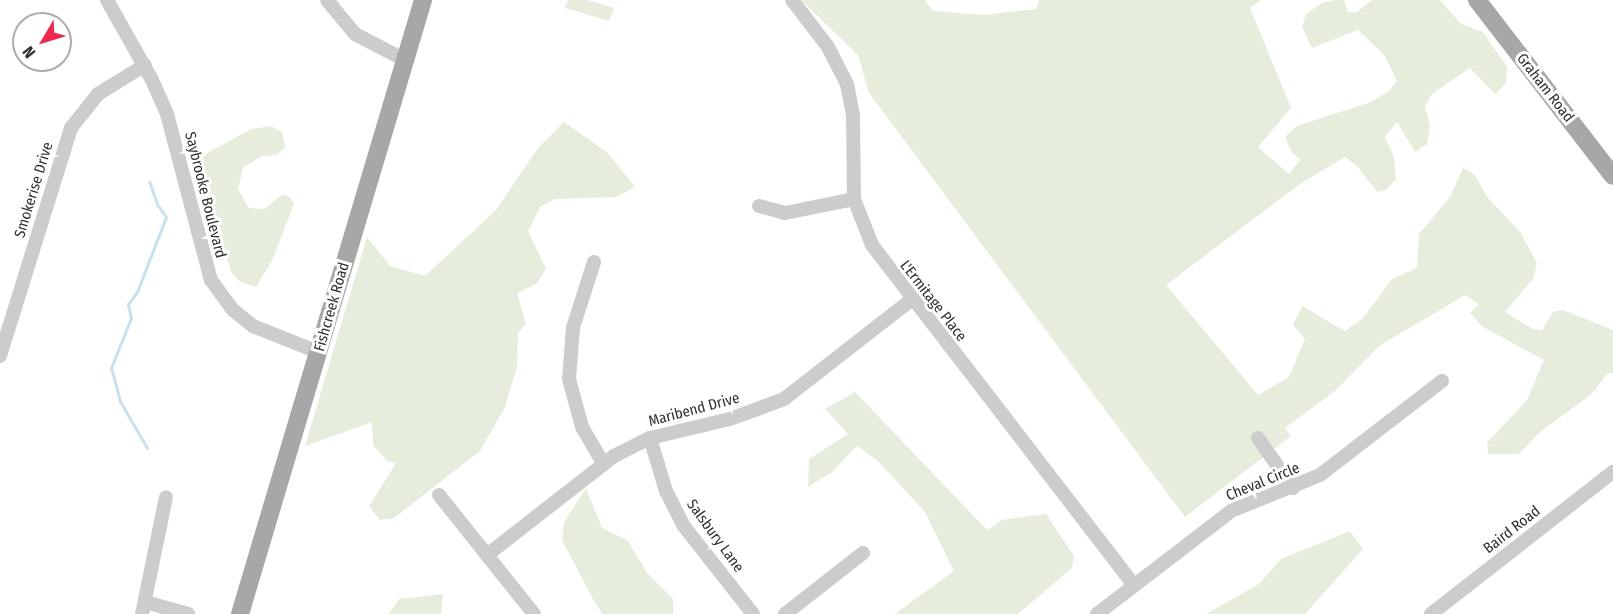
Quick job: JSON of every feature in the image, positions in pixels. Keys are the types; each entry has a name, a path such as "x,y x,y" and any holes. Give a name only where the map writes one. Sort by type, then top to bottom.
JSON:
{"main road":[{"name":"Fishcreek Road","path":"240,614 423,0"},
{"name":"Graham Road","path":"1477,0 1613,176"}],"street":[{"name":"Saybrooke Boulevard","path":"107,0 145,66 180,154 197,236 211,280 233,310 253,326 318,352"},
{"path":"327,0 363,40 404,59"},
{"name":"L'Ermitage Place","path":"792,0 828,47 847,84 853,116 854,199 872,245 911,300 1134,585"},
{"name":"Smokerise Drive","path":"0,356 5,325 71,128 98,94 145,66"},
{"path":"759,206 785,213 854,199"},
{"path":"594,262 573,328 569,379 577,414 603,463"},
{"name":"Maribend Drive","path":"487,555 603,463 650,438 730,419 784,399 911,300"},
{"name":"Cheval Circle","path":"1097,614 1231,511 1293,488 1320,475 1442,381"},
{"name":"Salsbury Lane","path":"650,438 666,491 683,525 753,614"},
{"path":"1258,438 1293,488"},
{"name":"Baird Road","path":"1431,614 1613,472"},
{"path":"439,495 534,614"},
{"path":"166,497 144,608 188,614"},
{"path":"785,614 863,553"}],"green space":[{"path":"568,0 587,0 614,8 609,21 565,8"},
{"path":"801,0 925,0 933,11 982,15 1036,9 1039,0 1261,0 1250,8 1291,108 1258,147 1289,174 1300,160 1291,151 1285,137 1297,126 1368,103 1388,92 1397,81 1385,56 1358,30 1312,48 1302,27 1306,14 1322,3 1335,0 1344,0 1348,12 1357,12 1372,0 1440,0 1461,24 1483,32 1507,67 1506,83 1495,94 1470,68 1432,94 1425,106 1430,126 1427,144 1415,152 1397,122 1385,137 1394,157 1396,179 1386,190 1377,192 1358,167 1345,157 1300,184 1166,285 1258,395 1289,377 1305,339 1293,325 1302,306 1345,331 1363,318 1392,279 1417,268 1419,234 1450,197 1463,168 1475,175 1488,198 1521,233 1537,263 1533,279 1505,312 1533,329 1542,330 1553,312 1563,310 1613,330 1613,373 1607,374 1592,394 1540,432 1519,454 1488,454 1487,443 1527,400 1544,360 1483,327 1470,313 1479,304 1465,295 1379,346 1335,391 1285,428 1291,436 1185,517 869,93 858,55"},
{"path":"564,122 608,153 635,187 616,197 555,199 540,207 528,231 546,269 536,284 517,293 526,324 518,333 517,367 505,407 480,451 394,518 380,520 369,506 396,463 387,461 373,445 372,422 305,446 367,237 390,266 425,276 496,210 538,148"},
{"path":"271,126 282,132 285,147 277,155 262,156 243,168 238,189 249,208 264,209 282,195 289,196 294,204 272,261 256,287 239,281 231,272 200,170 204,155 251,129"},
{"path":"855,392 987,530 1002,520 1046,514 1074,556 1072,568 1018,614 895,614 954,571 925,512 877,460 857,446 832,472 808,487 809,459 848,434 825,409"},
{"path":"586,488 602,528 627,540 648,574 673,599 673,614 603,614 595,603 562,540 564,522"},
{"path":"1350,531 1363,549 1305,614 1206,614 1259,584 1281,559"},
{"path":"443,594 441,614 389,614 399,599"}],"waterway":[{"path":"147,448 120,401 111,368 131,318 128,304 137,292 166,217 157,204 149,181"}]}
